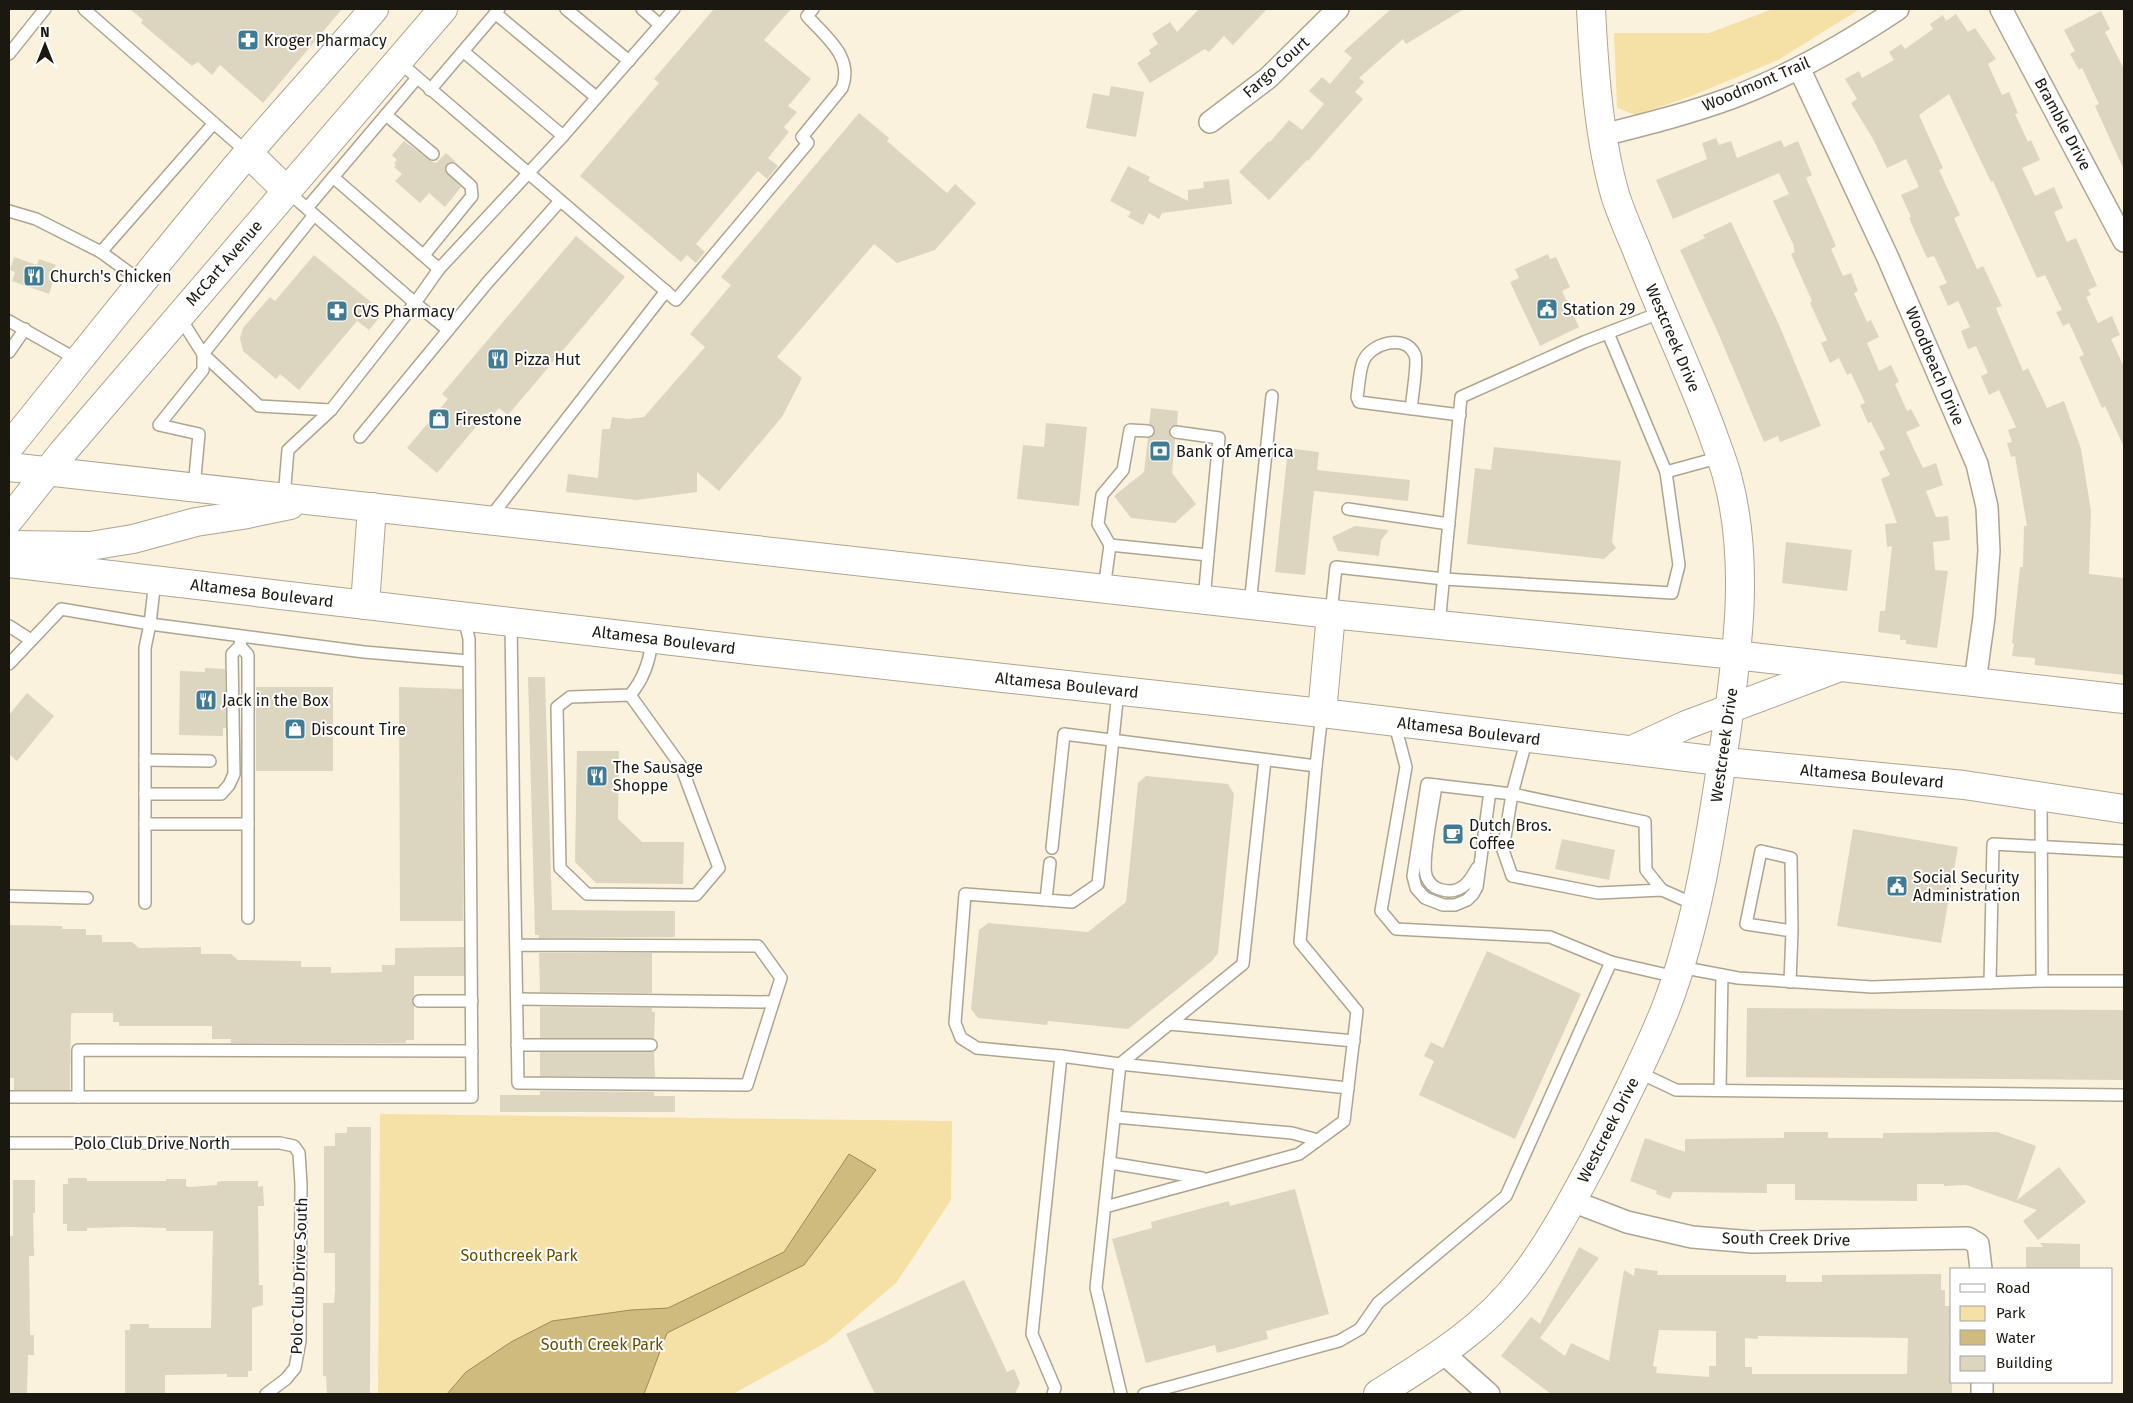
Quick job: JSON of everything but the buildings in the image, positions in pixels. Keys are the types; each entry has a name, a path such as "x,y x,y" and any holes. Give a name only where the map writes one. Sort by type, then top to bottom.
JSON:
{"main road":[{"path":"9,447 248,153 374,9"},
{"name":"McCart Avenue","path":"9,520 47,470 178,316 302,205 408,70 443,9"},
{"name":"Westcreek Drive","path":"1378,1394 1443,1353 1482,1323 1519,1283 1543,1251 1572,1201 1638,1072 1665,1009 1677,972 1706,864 1730,710 1740,604 1737,523 1727,474 1694,384 1662,312 1617,200 1607,163 1603,135 1591,9"},
{"path":"248,153 302,205"},
{"path":"9,467 1331,614 1736,655 2124,699"},
{"path":"9,481 47,470"},
{"path":"9,545 90,546 133,538 196,522 242,516 314,500"},
{"path":"365,605 372,507"},
{"name":"Altamesa Boulevard","path":"9,563 844,661 1322,713 1722,761 1964,785 2124,809"},
{"path":"1322,713 1331,614"},
{"path":"1632,750 1686,725 1841,667"}],"street":[{"name":"Fargo Court","path":"1210,122 1268,78 1338,9"},
{"name":"Woodmont Trail","path":"1603,135 1657,123 1735,96 1799,68 1898,9"},
{"name":"Bramble Drive","path":"2001,9 2124,241"},
{"name":"Woodbeach Drive","path":"1799,68 1888,258 1978,464 1987,507 1989,551 1984,617 1975,682"},
{"name":"South Creek Drive","path":"1572,1201 1627,1222 1692,1237 1752,1242 1968,1238 1978,1244 1981,1268"},
{"path":"1443,1353 1489,1394"}],"lane":[{"path":"9,54 45,9"},
{"path":"84,9 248,153"},
{"path":"566,9 629,61"},
{"path":"642,9 660,24"},
{"path":"284,497 288,450 331,410 415,303 439,269 563,136 674,9"},
{"path":"194,487 199,434 159,425 203,370 203,354 302,205 333,178 386,115 408,70 676,300 808,143 802,137 842,88 846,79 840,53 807,16 813,9"},
{"path":"430,90 497,11 596,96"},
{"path":"464,52 563,136"},
{"path":"386,115 433,154"},
{"path":"101,252 214,123"},
{"path":"424,254 472,196 470,186 452,169"},
{"path":"333,178 424,254 439,269"},
{"path":"360,437 487,283 560,201"},
{"path":"302,205 448,330"},
{"path":"9,211 36,220 101,252 142,282"},
{"path":"488,520 666,292"},
{"path":"1439,625 1462,397 1608,333 1662,312"},
{"path":"178,316 203,354 259,406 331,410"},
{"path":"9,321 78,360"},
{"path":"9,352 25,329"},
{"path":"1331,614 1336,567 1444,579 1672,593 1679,565 1666,472 1608,333"},
{"path":"1411,409 1416,356 1413,351 1409,346 1400,342 1372,350 1363,361 1357,397 1359,402 1411,409 1460,415"},
{"path":"1250,605 1272,396"},
{"path":"1104,589 1110,545 1098,524 1102,495 1122,470 1130,430 1148,431"},
{"path":"1176,432 1219,438 1204,600"},
{"path":"1666,472 1721,457"},
{"path":"1348,509 1449,524"},
{"path":"1110,545 1208,555"},
{"path":"145,904 145,648 155,580"},
{"path":"9,664 61,609 241,641 469,662"},
{"path":"9,1097 472,1097 469,639 464,616"},
{"path":"511,622 518,1083 747,1085 780,978 758,946 516,945"},
{"path":"9,626 31,640"},
{"path":"630,695 681,766 719,868 696,895 587,894 560,868 557,707 570,696 630,695 640,684 651,657 652,639"},
{"path":"145,794 221,794 228,785 234,774 232,654 241,641"},
{"path":"241,641 248,655 248,918"},
{"path":"1118,690 1098,884 1072,902 965,894 955,1023 961,1038 977,1048 1348,1088"},
{"path":"1105,1207 1299,1154 1344,1121 1357,1011 1300,942 1322,713"},
{"path":"1394,722 1406,767 1381,911 1396,929 1550,937 1611,962 1677,972 1790,982 1872,987 2042,981 2124,981"},
{"path":"1052,848 1064,734 1316,766"},
{"path":"1527,738 1512,794 1502,850 1512,876 1598,893 1662,890 1696,905"},
{"path":"145,760 210,761"},
{"path":"1121,1394 1096,1288 1120,1064 1242,964 1265,760"},
{"path":"1490,791 1480,862 1469,882 1453,891 1441,890 1432,886 1426,876 1425,862 1432,784 1490,791 1512,794 1645,822 1646,870 1662,890"},
{"path":"2041,797 2042,981"},
{"path":"145,824 248,824"},
{"path":"1990,983 1993,844 2124,850"},
{"path":"1790,982 1792,931 1791,858 1760,851 1746,924 1792,931"},
{"path":"1046,900 1050,863"},
{"path":"9,896 87,898"},
{"path":"1144,1394 1339,1341 1360,1329 1378,1303 1506,1196 1611,962"},
{"path":"1720,1090 1722,975"},
{"path":"517,999 773,1002"},
{"path":"419,1001 472,1001"},
{"path":"1170,1024 1354,1041"},
{"path":"518,1045 651,1045"},
{"path":"78,1097 78,1050 472,1051"},
{"path":"1053,1394 1054,1388 1032,1334 1061,1056"},
{"path":"1638,1072 1676,1090 2124,1095"},
{"path":"1115,1117 1292,1132 1318,1140"},
{"name":"Polo Club Drive North","path":"9,1143 280,1143 294,1146"},
{"name":"Polo Club Drive South","path":"266,1394 286,1379 295,1368 300,1341 301,1184 298,1153 294,1146"},
{"path":"1110,1163 1206,1179"}],"green space":[{"path":"1773,9 1860,9 1778,60 1689,97 1636,115 1617,108 1614,33 1709,33"},
{"name":"Southcreek Park","path":"380,1114 952,1121 951,1200 897,1282 827,1342 733,1394 378,1394"}],"water":[{"name":"South Creek Park","path":"849,1154 876,1170 804,1265 667,1333 644,1394 447,1394 466,1372 511,1342 552,1321 631,1310 668,1308 784,1252"}],"place":[{"name":"Kroger Pharmacy","path":"248,40"},
{"name":"Church's Chicken","path":"34,276"},
{"name":"Station 29","path":"1547,309"},
{"name":"CVS Pharmacy","path":"337,311"},
{"name":"Pizza Hut","path":"498,359"},
{"name":"Firestone","path":"439,419"},
{"name":"Bank of America","path":"1160,451"},
{"name":"Jack in the Box","path":"206,700"},
{"name":"Discount Tire","path":"295,729"},
{"name":"The Sausage Shoppe","path":"597,776"},
{"name":"Dutch Bros. Coffee","path":"1453,834"},
{"name":"Social Security Administration","path":"1897,886"}]}
